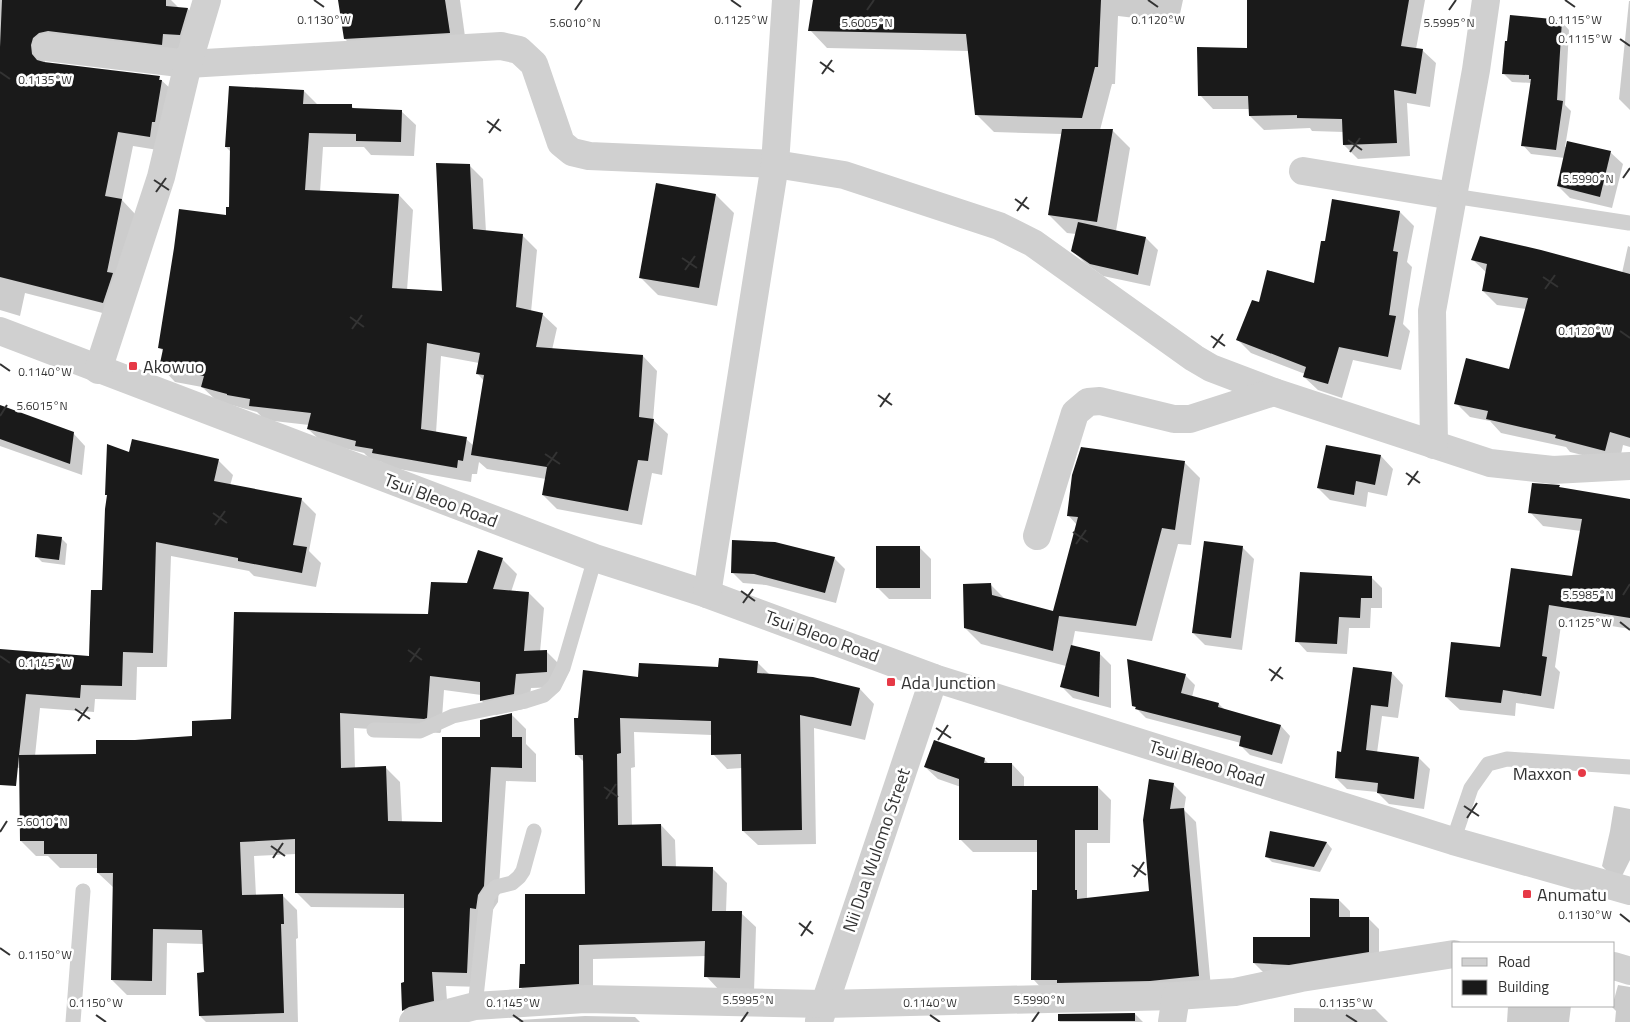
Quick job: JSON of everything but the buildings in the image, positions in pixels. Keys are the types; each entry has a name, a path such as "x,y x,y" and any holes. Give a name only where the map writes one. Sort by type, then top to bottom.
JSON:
{"street":[{"path":"98,370 161,177 188,64 208,0"},
{"path":"707,594 775,164 786,0"},
{"path":"1434,445 1432,311 1476,70 1486,0"},
{"path":"46,47 188,64 501,46 519,50 534,64 561,143 572,152 589,156 775,164 844,175 999,226 1033,243 1194,358 1211,368 1274,392 1490,463 1552,470 1630,466"},
{"path":"1303,171 1453,196"},
{"name":"Tsui Bleoo Road","path":"0,332 594,558 707,594 934,678 1453,841 1630,891"},
{"path":"1037,536 1075,414 1088,402 1100,401 1174,419 1190,418 1274,392"},
{"name":"Nii Dua Wulomo Street","path":"821,1013 934,678"},
{"path":"413,1022 475,1006 585,998 821,1013 1174,1009 1235,992 1301,978 1452,954"},
{"path":"1615,966 1630,971"}],"lane":[{"path":"1453,196 1629,223"},
{"path":"374,730 420,731 453,716 525,701 544,695 554,686 563,668 594,558"},
{"path":"1453,841 1471,788 1488,764 1507,759 1630,767"},
{"path":"475,1006 487,897 496,888 512,883 519,877 523,871 534,831"},
{"path":"73,1022 83,891"}],"place":[{"name":"Akowuo","path":"133,366"},
{"name":"Ada Junction","path":"891,682"},
{"name":"Maxxon","path":"1582,773"},
{"name":"Anumatu","path":"1527,894"}]}
